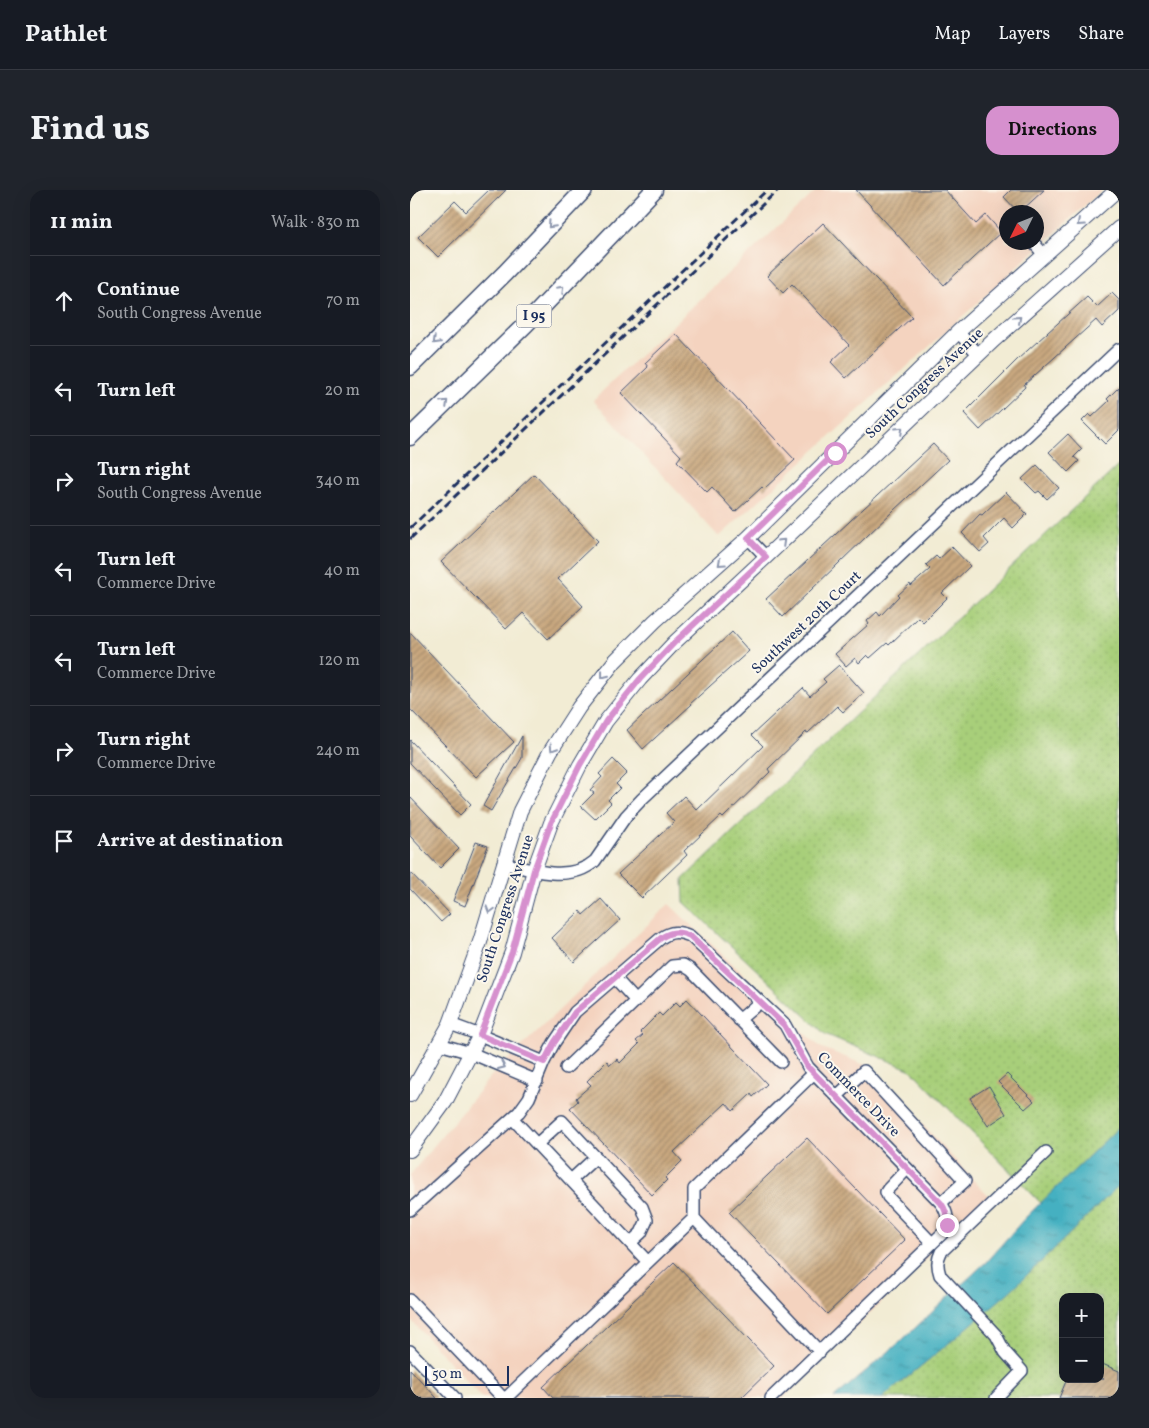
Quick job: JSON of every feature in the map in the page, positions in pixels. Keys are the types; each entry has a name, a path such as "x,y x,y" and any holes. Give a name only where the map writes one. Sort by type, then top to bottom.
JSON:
{"highway":[{"path":"410,366 505,273 584,190"},
{"name":"I 95","path":"410,437 526,324 654,190"}],"main road":[{"name":"South Congress Avenue","path":"410,1095 450,1024 480,942 520,811 550,752 579,707 615,661 642,634 748,538 958,332 1117,190"},
{"name":"South Congress Avenue","path":"410,1150 446,1102 480,1035 512,952 534,870 551,823 580,765 606,721 640,679 675,642 979,355 1119,228"}],"street":[{"path":"1040,250 1044,255"},
{"path":"958,332 979,355"},
{"name":"Southwest 20th Court","path":"503,863 534,870 573,873 581,871 596,861 626,816 642,799 1119,349"},
{"path":"748,538 766,557"},
{"name":"Commerce Drive","path":"410,1210 519,1112 529,1098 554,1043 575,1012 661,938 675,932 683,932 690,936 784,1025 795,1042 803,1060 814,1073 941,1203"},
{"path":"566,1068 672,966 683,966 691,970 780,1062"},
{"path":"615,978 636,1001"},
{"path":"739,1020 760,1002"},
{"path":"450,1024 544,1062"},
{"path":"440,1044 471,1053 537,1081"},
{"path":"770,1398 944,1232 948,1217 941,1203 965,1181 864,1071 837,1096"},
{"path":"814,1073 694,1190 694,1218 820,1352"},
{"path":"513,1118 648,1262"},
{"path":"537,1144 562,1121 596,1157 642,1206 647,1220 641,1233 630,1243"},
{"path":"996,1398 1022,1371 1004,1352 996,1336 940,1275 938,1259 941,1252 1046,1152"},
{"path":"571,1180 596,1157"},
{"path":"907,1169 886,1192 888,1197 932,1243"},
{"path":"410,1300 504,1398 694,1218"},
{"path":"410,1351 455,1398"}],"shaded area":[{"path":"817,190 1102,190 1044,243 1044,205 999,205 999,250 1036,250 719,537 593,400"},
{"path":"669,904 820,1047 870,1067 989,1197 783,1398 482,1398 410,1319 410,1175 491,1076"}],"green space":[{"path":"1119,465 1119,1398 882,1398 1002,1297 1070,1233 911,1070 825,1034 684,902 683,879"}],"water":[{"path":"1119,1127 1119,1185 1048,1255 1009,1292 882,1398 834,1398 900,1342 986,1262 1025,1218"}],"building":[{"path":"489,190 506,190 438,257 418,237 455,201 466,212"},
{"path":"856,190 945,190 976,224 986,215 999,230 999,234 944,285"},
{"path":"1011,190 1044,190 1028,205 1011,205 1004,197"},
{"path":"823,223 912,317 846,378 831,362 849,345 792,284 783,293 767,276"},
{"path":"1112,293 1119,300 1119,311 1102,327 1096,320 1024,385 1025,387 980,430 964,413 1018,359 1087,297 1097,307"},
{"path":"676,334 795,460 764,489 762,487 735,512 712,487 707,492 677,461 681,456 621,393 648,367 645,363"},
{"path":"1119,387 1119,430 1105,444 1082,421 1089,414 1092,417 1109,401 1107,399"},
{"path":"1068,434 1082,449 1074,457 1079,461 1068,472 1049,452"},
{"path":"933,444 948,460 783,617 766,599"},
{"path":"1037,465 1059,488 1047,499 1039,491 1036,493 1022,479"},
{"path":"534,474 598,541 558,579 583,606 548,639 523,613 506,629 441,562"},
{"path":"1006,492 1027,514 1013,528 1004,518 984,538 989,544 980,552 962,533 980,514 982,515"},
{"path":"952,547 970,566 942,593 947,598 923,622 918,617 889,645 887,643 870,658 867,655 859,663 855,658 846,666 835,654 869,624 867,621 877,612 880,616 898,595 930,569 926,565 936,556 939,559"},
{"path":"410,632 514,742 476,777 410,709"},
{"path":"732,632 749,651 643,749 627,730"},
{"path":"839,665 864,693 843,712 837,706 808,733 806,732 768,769 770,772 723,818 721,816 684,851 687,855 642,898 618,874 674,822 666,813 684,796 697,810 763,746 752,735 803,688 810,696 826,682 823,679"},
{"path":"522,736 522,758 491,811 483,806"},
{"path":"410,740 471,804 460,815 410,763"},
{"path":"613,759 627,773 616,784 620,788 608,800 611,803 595,819 581,806 594,793 590,790 602,777 599,774"},
{"path":"410,797 459,849 440,868 410,836"},
{"path":"476,842 488,846 465,906 453,901"},
{"path":"410,872 450,914 441,922 410,889"},
{"path":"601,899 620,920 574,962 552,938 580,911 583,915"},
{"path":"687,999 767,1084 753,1097 751,1094 733,1111 726,1103 674,1152 682,1161 652,1195 570,1108 578,1101 576,1098 591,1085 587,1081 607,1061 610,1065 617,1059 620,1063 639,1044 636,1041 643,1035 640,1032 659,1013 662,1016 676,1002 680,1006"},
{"path":"1007,1074 1034,1101 1025,1109 998,1082"},
{"path":"989,1086 1006,1114 988,1126 970,1098"},
{"path":"807,1138 905,1240 827,1314 729,1212"},
{"path":"674,1262 774,1366 741,1398 553,1398 543,1387"},
{"path":"1104,1365 1119,1371 1119,1398 1059,1398 1065,1383 1104,1383"},
{"path":"410,1369 437,1398 410,1398"}],"railway":[{"path":"410,528 767,190"},
{"path":"410,539 778,190"}],"route":[{"path":"835,453 748,538 766,557 675,642 640,679 606,721 580,765 551,823 534,870 512,952 480,1035 544,1062 554,1043 575,1012 661,938 675,932 683,932 690,936 784,1025 808,1067 941,1203 948,1217 947,1225"}]}
